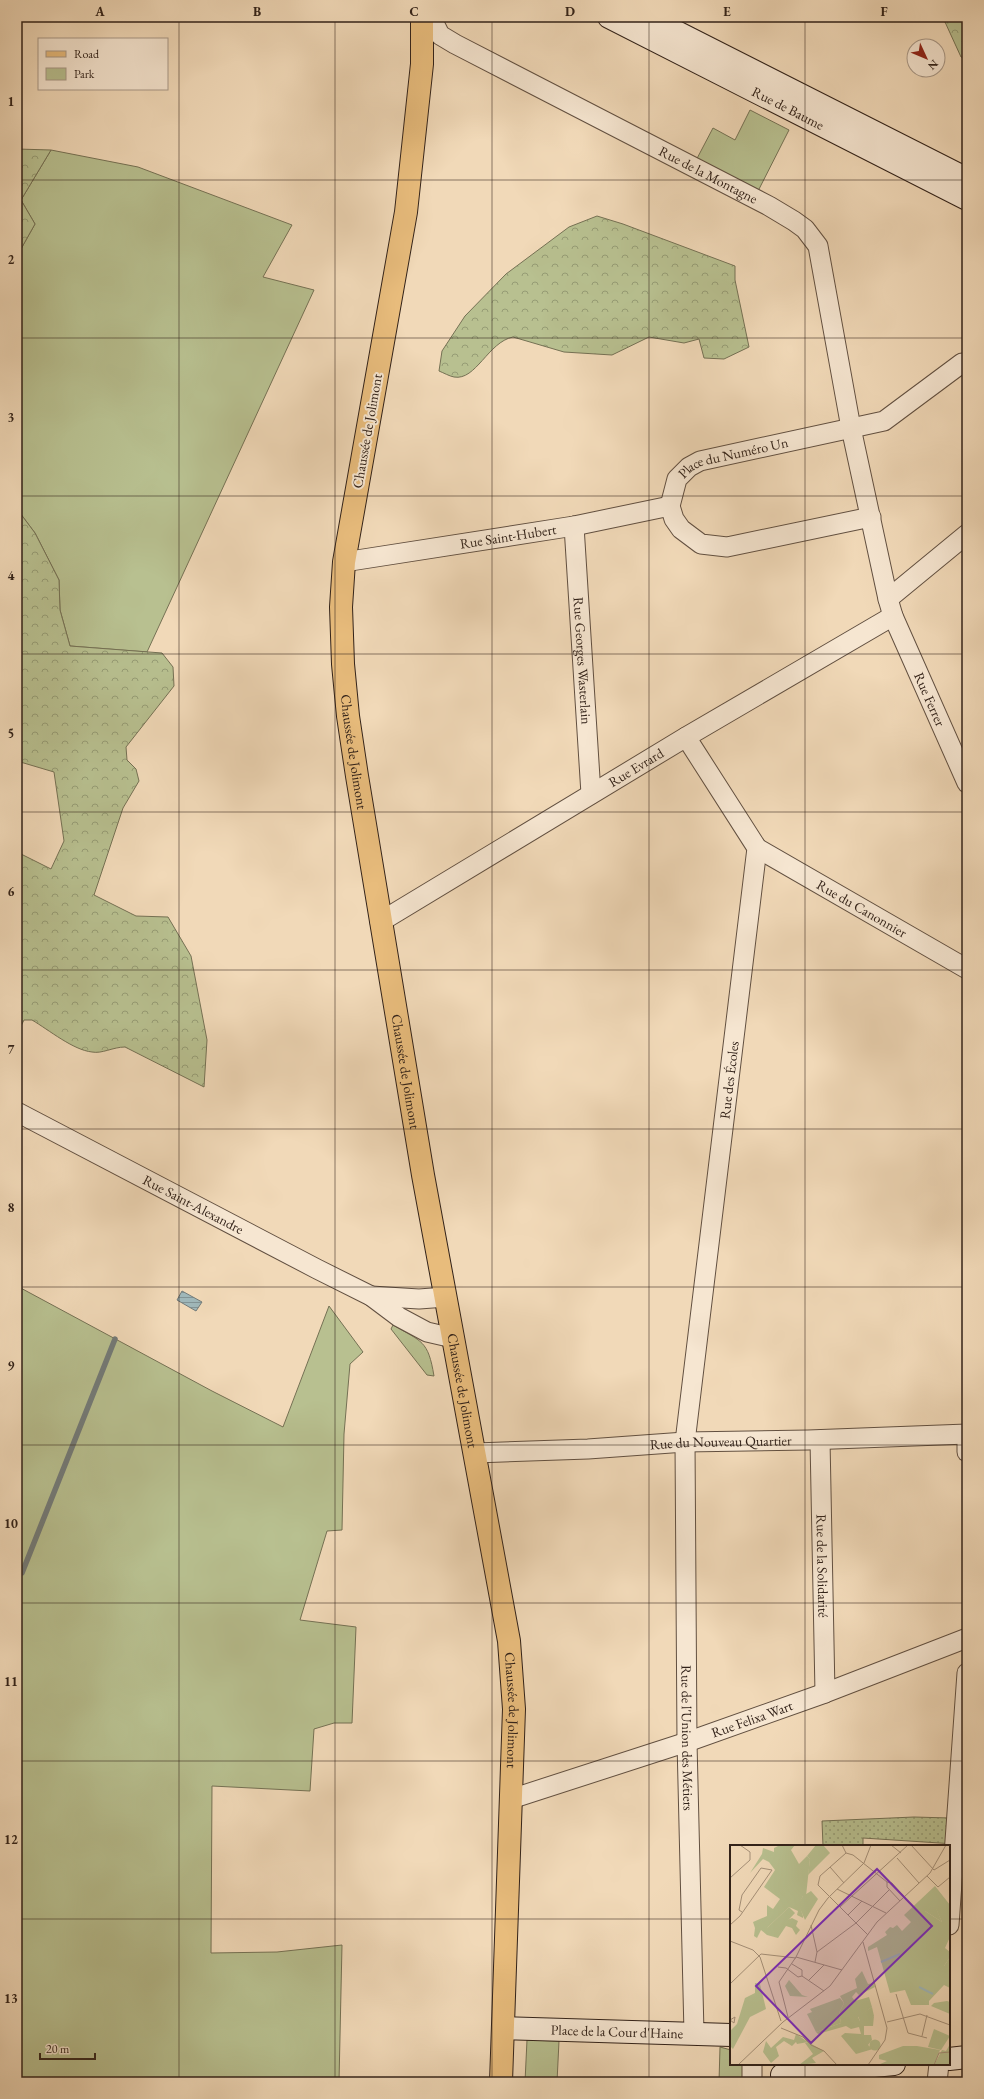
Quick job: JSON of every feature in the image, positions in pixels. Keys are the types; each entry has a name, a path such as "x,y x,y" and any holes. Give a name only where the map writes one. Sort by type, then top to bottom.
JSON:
{"main road":[{"name":"Rue de Baume","path":"609,17 967,199"},
{"name":"Rue de Baume","path":"647,17 967,179"},
{"name":"Chaussée de Jolimont","path":"430,19 422,64 406,212 344,562 340,607 345,690 380,922 422,1167 509,1641 514,1708 501,2082"},
{"name":"Place de la Cour d'Haine","path":"503,2028 730,2035"},
{"path":"950,2058 967,2057"},
{"path":"776,2074 882,2065"}],"street":[{"name":"Rue de la Montagne","path":"430,19 440,35 455,44 769,206 794,220 805,229 818,246 851,428"},
{"name":"Place du Numéro Un","path":"670,506 677,478 689,467 700,461 884,421 962,363"},
{"path":"851,428 891,607"},
{"path":"670,506 674,519 690,537 701,544 728,547 871,517"},
{"name":"Rue Saint-Hubert","path":"344,562 574,526 670,506"},
{"name":"Rue Georges Wasterlain","path":"574,526 591,794"},
{"name":"Rue Evrard","path":"380,922 686,737 891,607 967,534"},
{"name":"Rue Ferrer","path":"891,607 967,783"},
{"path":"686,737 757,848"},
{"name":"Rue du Canonnier","path":"757,848 967,969"},
{"name":"Rue des Écoles","path":"685,1442 757,848"},
{"name":"Rue Saint-Alexandre","path":"17,1112 371,1296 399,1317 427,1332 453,1338"},
{"name":"Rue Saint-Alexandre","path":"371,1296 419,1299 446,1297"},
{"path":"967,1434 967,1452"},
{"name":"Rue du Nouveau Quartier","path":"475,1453 588,1449 685,1442 820,1440 967,1434"},
{"name":"Rue de la Solidarité","path":"820,1440 825,1693"},
{"name":"Rue de l'Union des Métiers","path":"685,1442 687,1742 694,2033"},
{"name":"Rue Felixa Wart","path":"511,1799 687,1742 825,1693 967,1638"},
{"path":"950,1911 967,1673"},
{"path":"752,2065 752,2082"},
{"path":"937,2082 939,2065"}],"green space":[{"path":"937,17 967,17 967,59 961,57 945,22"},
{"path":"750,110 789,130 754,199 692,168 713,128 735,140"},
{"path":"17,149 51,150 21,200 35,224 17,256"},
{"path":"51,150 138,167 292,225 263,277 314,290 147,652 70,646 60,610 59,580 35,533 17,509 17,256 35,224 21,200"},
{"path":"597,216 623,224 735,266 735,280 749,347 724,359 704,358 699,339 684,343 649,337 612,355 564,352 513,337 504,340 496,346 476,367 462,377 454,377 439,371 442,351 465,316 506,274 569,227"},
{"path":"17,509 35,533 59,580 60,610 70,646 162,653 173,667 174,686 126,747 127,760 136,769 139,781 123,808 94,895 136,916 168,917 191,956 207,1040 204,1087 125,1047 96,1052 77,1048 32,1020 24,1020 17,1034 17,852 51,869 64,841 54,772 17,761"},
{"path":"17,1286 212,1391 283,1427 329,1306 363,1352 350,1364 344,1434 342,1530 327,1531 300,1620 356,1627 352,1723 334,1723 314,1729 310,1791 212,1786 211,1953 277,1952 342,1945 339,2082 17,2082"},
{"path":"393,1325 422,1343 429,1355 434,1376 427,1375 391,1329"},
{"path":"914,1817 950,1818 955,1844 863,1838 863,1845 823,1845 822,1821"},
{"path":"527,2040 559,2041 557,2082 525,2082"},
{"path":"720,2047 730,2050 730,2065 743,2065 744,2082 719,2082"}],"water":[{"path":"182,1291 202,1302 196,1311 177,1300"}],"waterway":[{"path":"22,1573 115,1339"}]}
